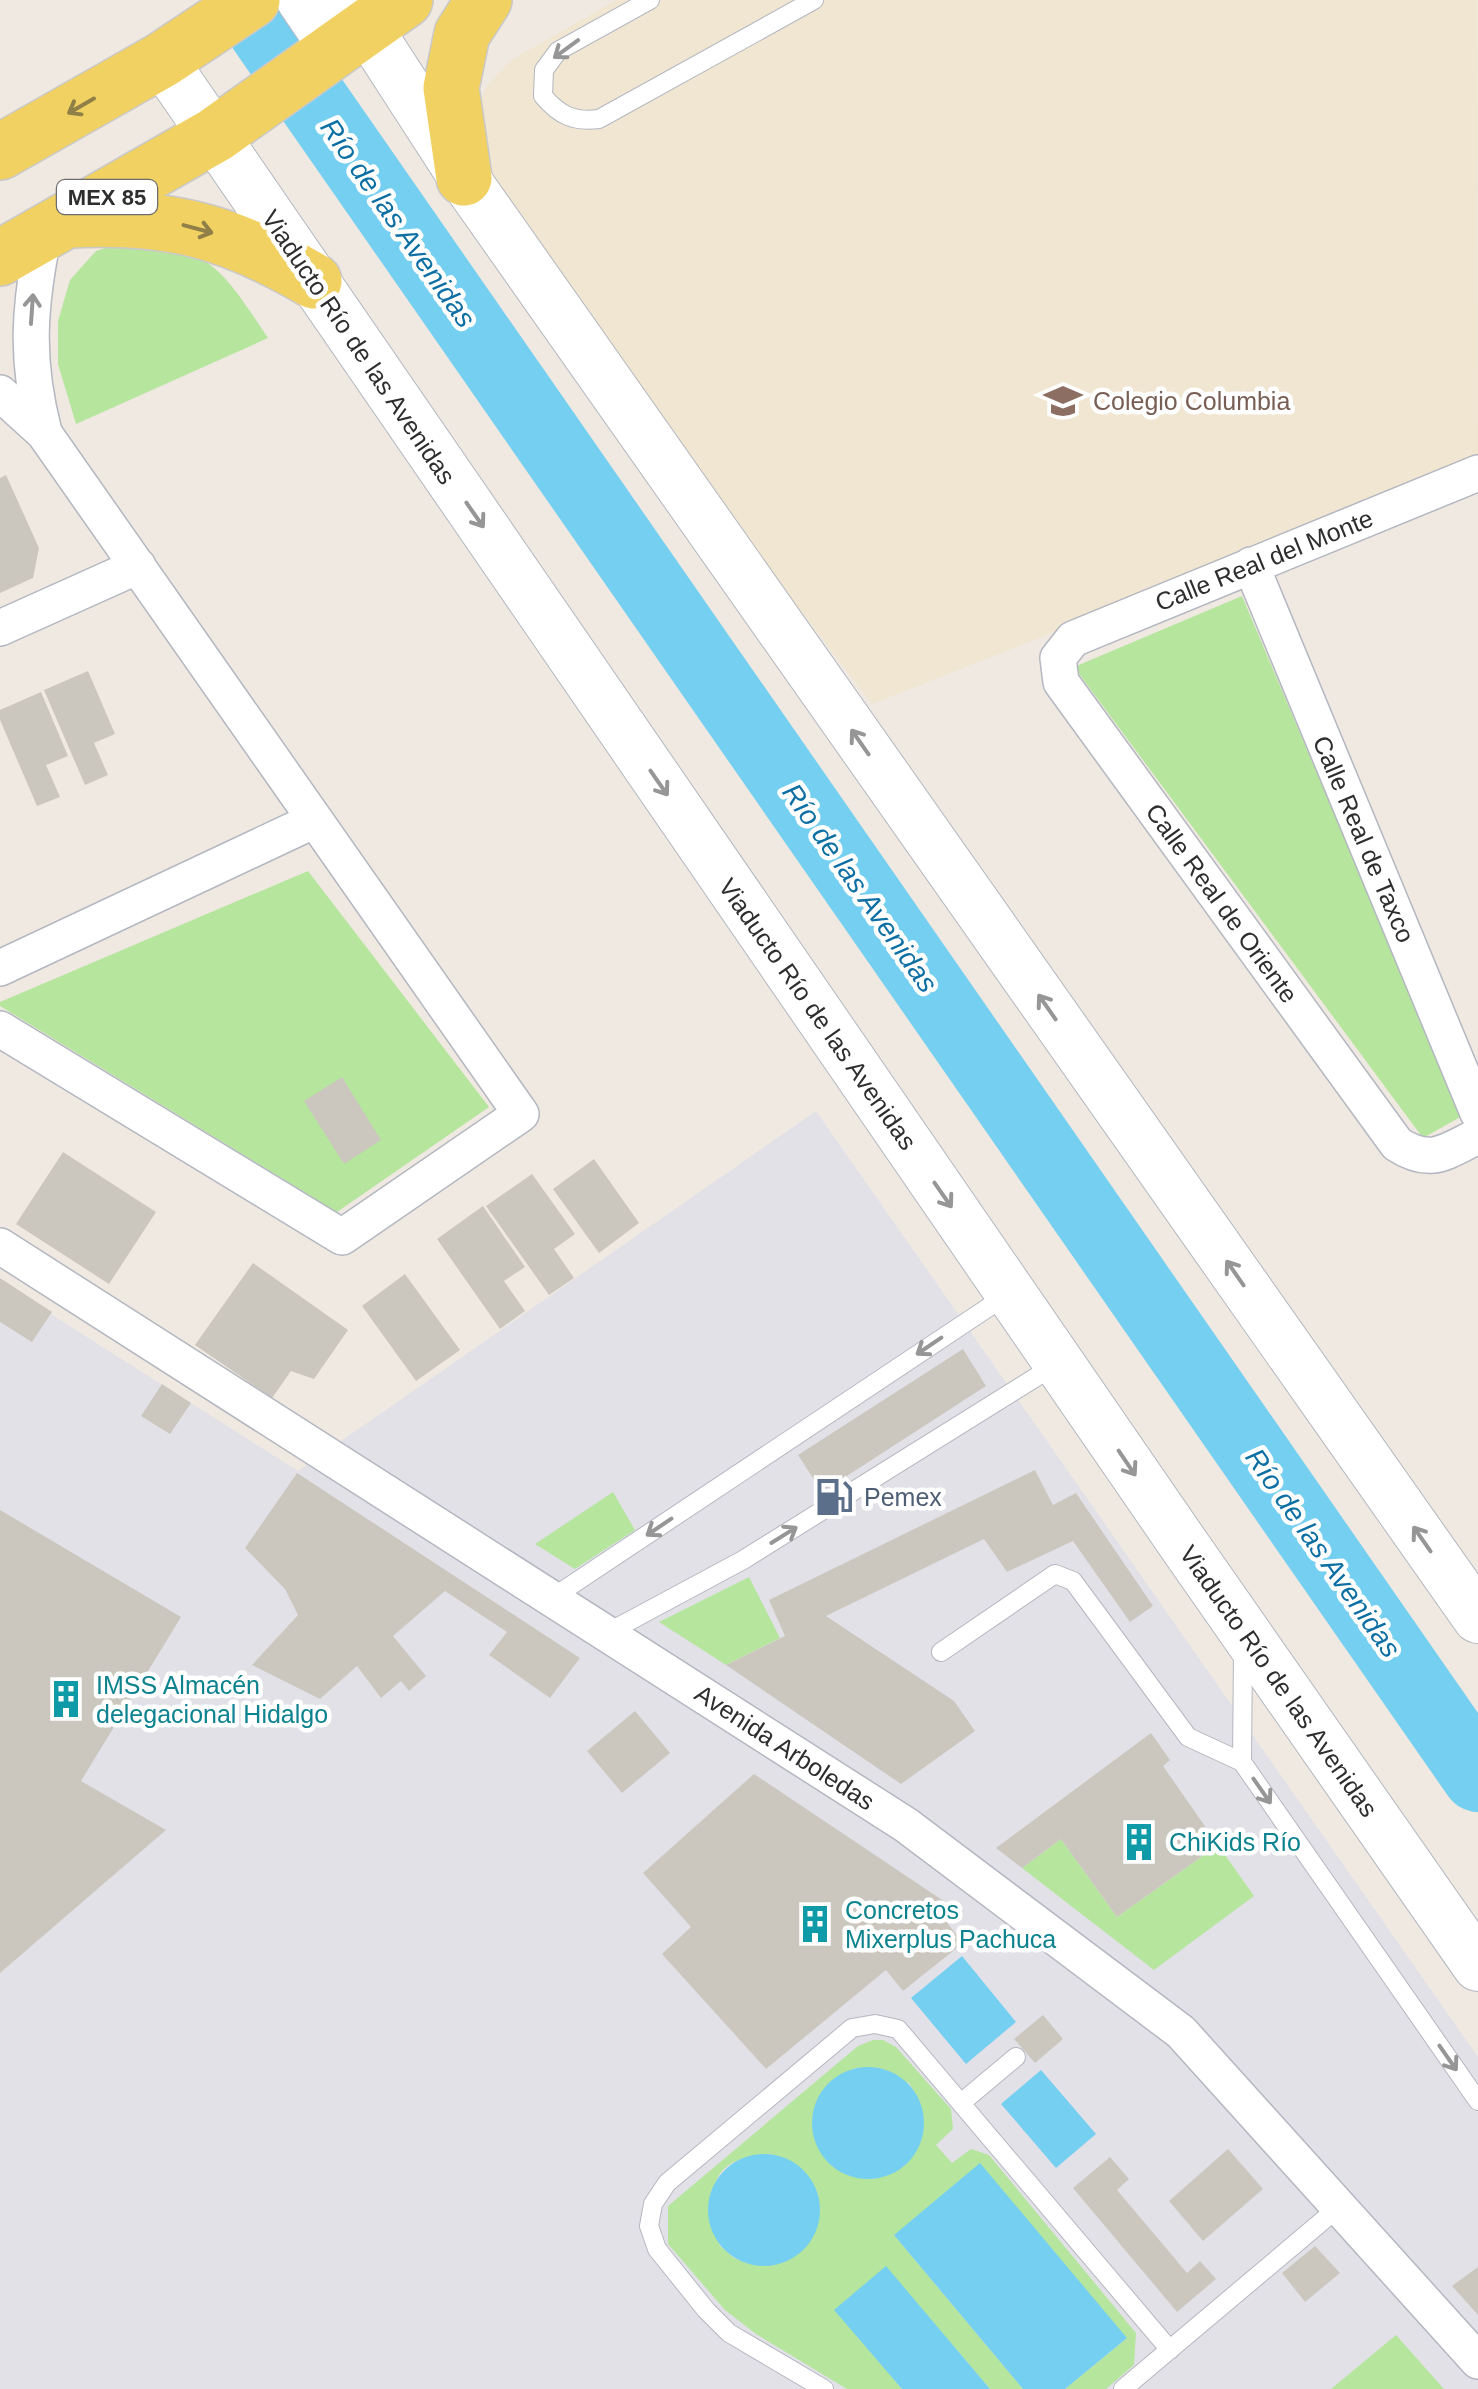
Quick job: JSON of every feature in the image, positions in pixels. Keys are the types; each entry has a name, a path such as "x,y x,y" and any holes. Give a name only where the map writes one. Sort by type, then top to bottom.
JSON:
{"main road":[{"path":"0,152 168,56 252,0"},
{"path":"302,0 366,21 464,178 1478,1618"},
{"path":"464,178 450,88 462,34 484,0"},
{"name":"MEX 85","path":"37,237 220,131 366,21"},
{"name":"Viaducto Río de las Avenidas","path":"168,56 314,281 1478,1966"},
{"path":"37,237 119,217 171,222 221,235 269,255 314,281"}],"street":[{"path":"37,237 30,335 32,386 44,433"},
{"path":"0,393 44,433 521,1114 342,1237 0,1029"},
{"name":"Calle Real del Monte","path":"1058,658 1073,639 1478,473"},
{"name":"Calle Real de Taxco","path":"1250,565 1478,1113"},
{"path":"0,628 138,566"},
{"name":"Calle Real de Oriente","path":"1058,658 1062,682 1397,1144 1416,1156 1435,1156 1478,1136"},
{"path":"0,968 315,820"},
{"name":"Avenida Arboledas","path":"0,1246 906,1825 1181,2032 1478,2361"}],"lane":[{"path":"650,0 558,51 544,70 543,96 556,111 578,121 599,119 814,0"},
{"path":"552,1598 1010,1292"},
{"path":"607,1633 743,1560 1059,1364"},
{"path":"940,1652 1055,1574 1073,1580 1188,1737 1242,1762 1478,2101"},
{"path":"1242,1762 1243,1630"},
{"path":"824,2389 729,2333 706,2310 656,2250 650,2226 652,2204 667,2183 852,2028 876,2024 898,2028 1170,2350"},
{"path":"961,2104 1016,2057"},
{"path":"1123,2389 1339,2207"}],"shaded area":[{"name":"Colegio Columbia","path":"616,0 1477,0 1478,464 872,704 479,170 475,111 487,86 510,61"},
{"path":"816,1111 1478,2057 1478,2389 0,2389 0,1282 298,1471"}],"green space":[{"path":"130,240 180,249 214,268 268,338 76,424 58,364 58,321 70,280 96,251"},
{"path":"1242,596 1462,1116 1423,1138 1074,667"},
{"path":"308,871 489,1107 337,1212 0,1006 0,1002"},
{"path":"613,1492 635,1530 575,1569 535,1544"},
{"path":"749,1577 780,1638 726,1665 659,1622"},
{"path":"1061,1839 1117,1917 1218,1845 1254,1896 1154,1970 1022,1868"},
{"path":"883,2040 896,2047 951,2109 953,2129 936,2145 952,2163 971,2149 989,2155 1136,2333 1134,2365 1106,2389 1065,2389 1126,2339 894,2235 1023,2389 990,2389 886,2267 835,2310 902,2389 847,2389 756,2334 725,2310 668,2244 668,2206 858,2046","holes":["856,2068 909,2083 922,2114 923,2129 914,2154 904,2165 873,2179 812,2123 826,2089","770,2154 796,2166 812,2185 818,2209 816,2223 812,2238 750,2264 734,2258 720,2246 714,2211 716,2183 732,2163"]},
{"path":"1396,2335 1444,2389 1331,2389"}],"water":[{"path":"962,1956 1016,2022 966,2064 911,1998"},
{"path":"868,2067 889,2072 907,2084 919,2102 924,2123 919,2144 907,2162 889,2174 868,2179 847,2174 829,2162 817,2144 812,2123 817,2102 829,2084 847,2072"},
{"path":"1041,2070 1096,2134 1056,2168 1001,2104"},
{"path":"764,2154 785,2159 803,2171 815,2189 820,2210 815,2231 803,2249 785,2261 764,2266 743,2261 725,2249 713,2231 708,2210 713,2189 725,2171 743,2159"},
{"path":"980,2163 1127,2338 1065,2389 1023,2389 894,2235"},
{"path":"886,2266 990,2389 902,2389 834,2310"}],"building":[{"path":"6,475 39,548 33,578 0,593 0,478"},
{"path":"88,671 115,734 94,743 108,775 85,785 44,690"},
{"path":"41,692 68,756 46,765 60,797 37,806 0,720 0,710"},
{"path":"342,1077 381,1140 344,1164 304,1101"},
{"path":"63,1152 156,1212 109,1284 16,1224"},
{"path":"594,1159 639,1223 599,1253 553,1189"},
{"path":"532,1174 575,1234 554,1249 574,1278 549,1295 486,1206"},
{"path":"483,1206 525,1267 504,1281 525,1311 500,1329 437,1239"},
{"path":"253,1263 348,1330 314,1379 291,1371 272,1398 195,1345"},
{"path":"405,1274 460,1350 416,1381 362,1306"},
{"path":"0,1278 52,1312 32,1342 0,1322"},
{"path":"963,1349 986,1386 822,1492 798,1455"},
{"path":"162,1384 191,1403 170,1434 141,1416"},
{"path":"1035,1470 1053,1505 1076,1493 1153,1606 1130,1622 1073,1541 1007,1572 984,1539 826,1616 954,1701 975,1731 901,1784 726,1665 785,1636 769,1600"},
{"path":"297,1473 580,1658 550,1698 489,1655 507,1632 445,1591 393,1636 426,1676 409,1691 401,1681 381,1698 357,1666 320,1699 252,1665 298,1615 285,1589 245,1548"},
{"name":"IMSS Almacén delegacional Hidalgo","path":"0,1510 181,1617 81,1781 166,1830 0,1973"},
{"path":"635,1711 670,1753 622,1793 587,1751"},
{"name":"ChiKids Río","path":"1151,1733 1170,1760 1163,1766 1218,1845 1117,1917 1061,1839 1022,1868 996,1848"},
{"name":"Concretos Mixerplus Pachuca","path":"754,1774 957,1910 945,1920 963,1943 903,1991 886,1970 766,2069 662,1954 691,1927 643,1873"},
{"path":"1043,2015 1063,2039 1035,2063 1014,2039"},
{"path":"1228,2149 1263,2189 1203,2241 1169,2201"},
{"path":"1110,2157 1129,2179 1117,2190 1187,2273 1200,2261 1216,2279 1177,2312 1073,2188"},
{"path":"1315,2246 1340,2273 1305,2302 1282,2273"},
{"path":"1478,2267 1478,2315 1452,2286"}],"waterway":[{"name":"Río de las Avenidas","path":"243,0 1478,1776"}],"place":[{"name":"Colegio Columbia","path":"1063,401"},
{"name":"Pemex","path":"834,1497"},
{"name":"IMSS Almacén delegacional Hidalgo","path":"66,1699"},
{"name":"ChiKids Río","path":"1139,1842"},
{"name":"Concretos Mixerplus Pachuca","path":"815,1924"}]}
